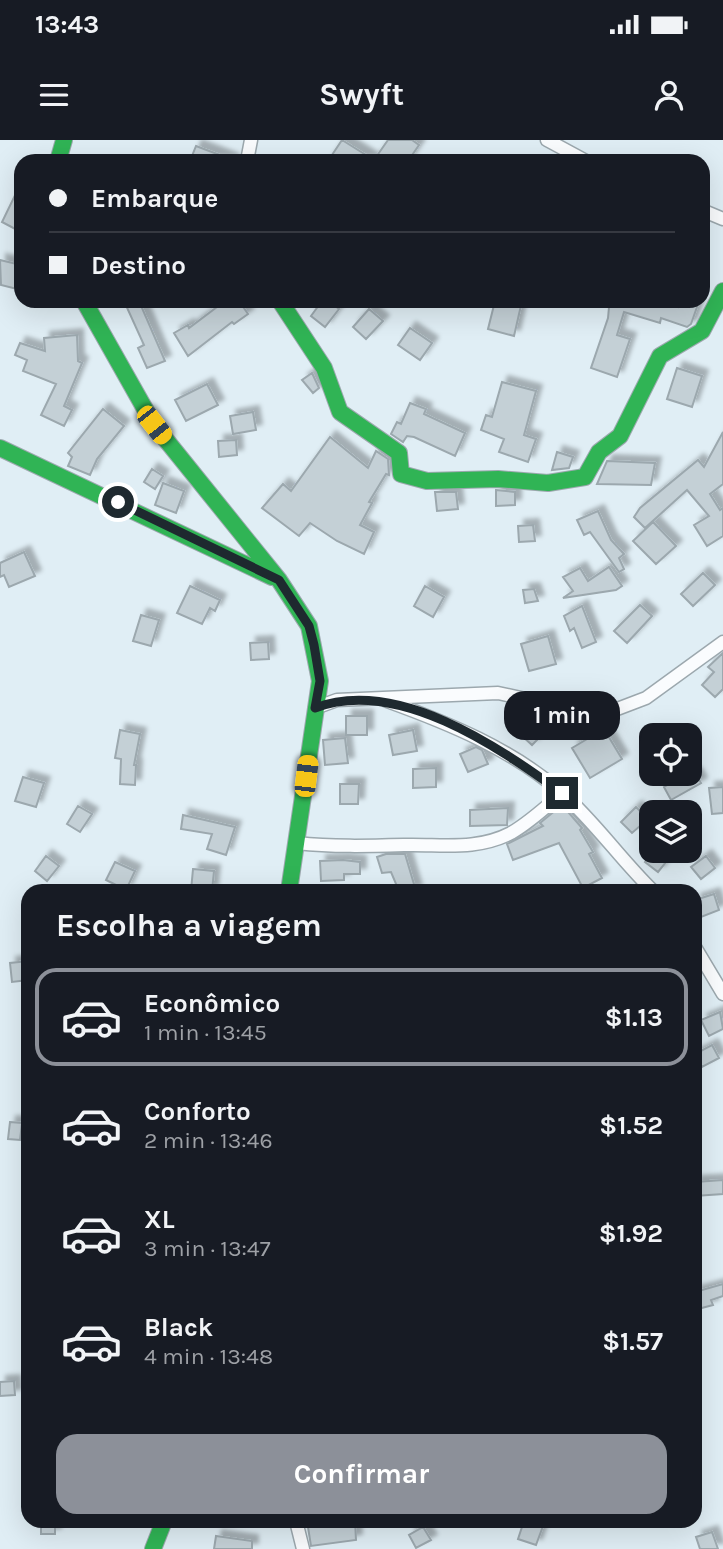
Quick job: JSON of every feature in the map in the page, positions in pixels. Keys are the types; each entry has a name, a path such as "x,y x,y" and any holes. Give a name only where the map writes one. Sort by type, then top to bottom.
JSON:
{"street":[{"path":"547,140 573,154"},
{"path":"285,308 324,368 340,412 399,453 401,474 427,481 498,478 548,483 585,477 599,452 620,436 660,356 702,331 723,291"},
{"path":"88,308 154,425 279,580 309,626 320,681 290,884"},
{"path":"0,448 279,580"},
{"path":"315,708 337,700 498,693 539,702 573,715 604,714 646,698 723,642"},
{"path":"383,700 485,741 562,793 646,884"},
{"path":"297,843 337,848 408,845 456,848 509,834 532,819 562,793"},
{"path":"702,959 723,995"},
{"path":"153,1549 161,1528"},
{"path":"298,1528 303,1549"}],"building":[{"path":"342,140 364,154 333,154"},
{"path":"388,140 412,140 419,145 413,154 378,154"},
{"path":"196,146 217,154 193,154"},
{"path":"14,197 14,228 2,222"},
{"path":"0,260 14,263 14,288 1,285"},
{"path":"127,308 142,308 165,361 147,368 138,348 144,345"},
{"path":"216,308 244,308 248,314 234,324 232,322 188,356 174,333 188,325 189,328"},
{"path":"317,308 339,309 325,327 311,316"},
{"path":"493,308 520,308 514,336 488,329"},
{"path":"609,308 697,308 691,324 687,327 661,318 660,323 624,312 617,335 630,339 617,377 591,368"},
{"path":"369,309 383,321 366,339 353,327"},
{"path":"410,328 432,343 420,360 398,345"},
{"path":"77,335 78,361 82,363 64,406 72,410 64,426 41,415 56,384 23,371 27,360 15,355 20,343 45,351 44,338"},
{"path":"677,368 702,376 692,407 667,399"},
{"path":"312,373 319,388 313,393 302,380"},
{"path":"502,382 536,391 524,435 536,439 528,462 499,452 504,439 481,430 486,415 492,417"},
{"path":"207,384 218,405 186,421 175,400"},
{"path":"410,403 426,409 424,414 465,433 455,456 414,437 407,436 403,442 391,434 397,422 401,424"},
{"path":"103,409 124,426 97,459 90,475 68,466 72,457 68,453"},
{"path":"253,412 256,430 233,434 230,416"},
{"path":"723,432 723,484 710,494 720,510 723,508 723,536 707,546 694,525 709,516 687,490 645,528 634,517 640,508 698,460 704,467"},
{"path":"330,437 368,468 376,451 388,459 389,475 386,474 369,502 372,503 360,525 374,532 364,554 337,541 310,523 299,536 262,508 283,484 291,491"},
{"path":"236,440 237,455 219,457 218,441"},
{"path":"557,452 573,457 569,468 552,470"},
{"path":"607,461 655,463 651,485 597,484"},
{"path":"152,469 163,476 155,489 144,482"},
{"path":"163,483 184,491 176,513 155,505"},
{"path":"496,490 515,492 515,505 496,506"},
{"path":"435,492 456,492 458,509 437,511"},
{"path":"598,511 611,540 624,554 619,558 624,569 619,572 590,532 584,535 577,520"},
{"path":"653,522 676,546 656,564 633,541"},
{"path":"533,525 535,541 519,542 518,526"},
{"path":"24,552 35,576 9,587 4,575 0,577 0,563"},
{"path":"609,567 622,586 616,590 563,598 573,591 563,577 580,568 588,581"},
{"path":"703,573 715,585 693,606 681,594"},
{"path":"190,586 220,600 215,611 210,608 202,624 177,613"},
{"path":"425,586 444,597 433,617 414,606"},
{"path":"534,589 538,601 525,603 523,590"},
{"path":"640,605 652,616 627,643 614,631"},
{"path":"582,606 596,642 582,648 574,628 570,631 564,616"},
{"path":"141,615 159,620 151,646 133,641"},
{"path":"548,636 556,664 529,671 521,644"},
{"path":"268,642 269,659 251,660 250,643"},
{"path":"723,653 723,689 715,697 702,685 714,672 708,667"},
{"path":"346,716 367,716 367,735 346,735"},
{"path":"531,724 542,735 532,745 521,735"},
{"path":"604,729 622,759 590,778 572,748"},
{"path":"120,730 140,734 134,765 135,785 120,784 121,759 115,758"},
{"path":"413,730 417,751 393,755 389,735"},
{"path":"345,738 348,763 325,765 323,740"},
{"path":"476,747 482,750 488,764 468,772 460,754"},
{"path":"436,768 436,787 413,788 413,769"},
{"path":"23,777 44,783 36,807 15,801"},
{"path":"340,784 359,784 358,804 340,804"},
{"path":"666,786 696,786 671,800"},
{"path":"723,787 723,813 712,814 709,788"},
{"path":"562,805 582,828 580,830 593,852 589,854 602,878 591,884 581,884 559,843 513,860 507,844 543,826 540,823"},
{"path":"78,806 92,814 80,832 67,824"},
{"path":"636,807 639,810 639,827 632,833 621,822"},
{"path":"508,808 507,825 470,826 470,810"},
{"path":"183,815 235,827 226,855 207,849 212,834 181,829"},
{"path":"405,854 414,884 396,884 391,872 382,873 377,857"},
{"path":"46,856 59,866 47,881 35,871"},
{"path":"706,856 715,868 701,879 691,867 702,863"},
{"path":"320,861 360,862 360,874 344,874 344,880 321,881"},
{"path":"115,862 135,871 129,884 114,884 106,880"},
{"path":"646,863 665,863 658,872"},
{"path":"193,869 214,871 213,884 192,884"},
{"path":"714,894 719,910 702,917 702,898"},
{"path":"21,962 21,981 12,982 10,963"},
{"path":"720,1012 723,1029 709,1036 702,1020"},
{"path":"712,1045 719,1058 702,1067 702,1050"},
{"path":"10,1122 21,1123 20,1140 8,1139"},
{"path":"723,1180 723,1194 702,1196 702,1182"},
{"path":"723,1284 723,1296 711,1300 713,1305 702,1308 702,1290"},
{"path":"14,1381 15,1395 0,1396 0,1382"},
{"path":"41,1528 55,1528 55,1534 41,1534"},
{"path":"308,1528 355,1528 356,1540 311,1546"},
{"path":"424,1528 431,1540 416,1548 409,1535"},
{"path":"522,1528 542,1528 536,1545 518,1539"},
{"path":"712,1532 718,1549 700,1549 696,1537"},
{"path":"216,1536 252,1541 252,1549 214,1549"}],"traffic: fast":[{"path":"60,154 64,140"},
{"path":"285,308 324,368 340,412 399,453 401,474 427,481 498,479 548,483 585,477 599,452 620,436 660,356 702,331 723,291"},
{"path":"88,308 154,425 279,580 309,626 320,681 290,884"},
{"path":"0,448 272,577"},
{"path":"153,1549 161,1528"}],"route":[{"path":"118,502 279,580 309,626 319,665 320,681 315,708 337,700 383,700 429,716 485,741 562,793"}]}
